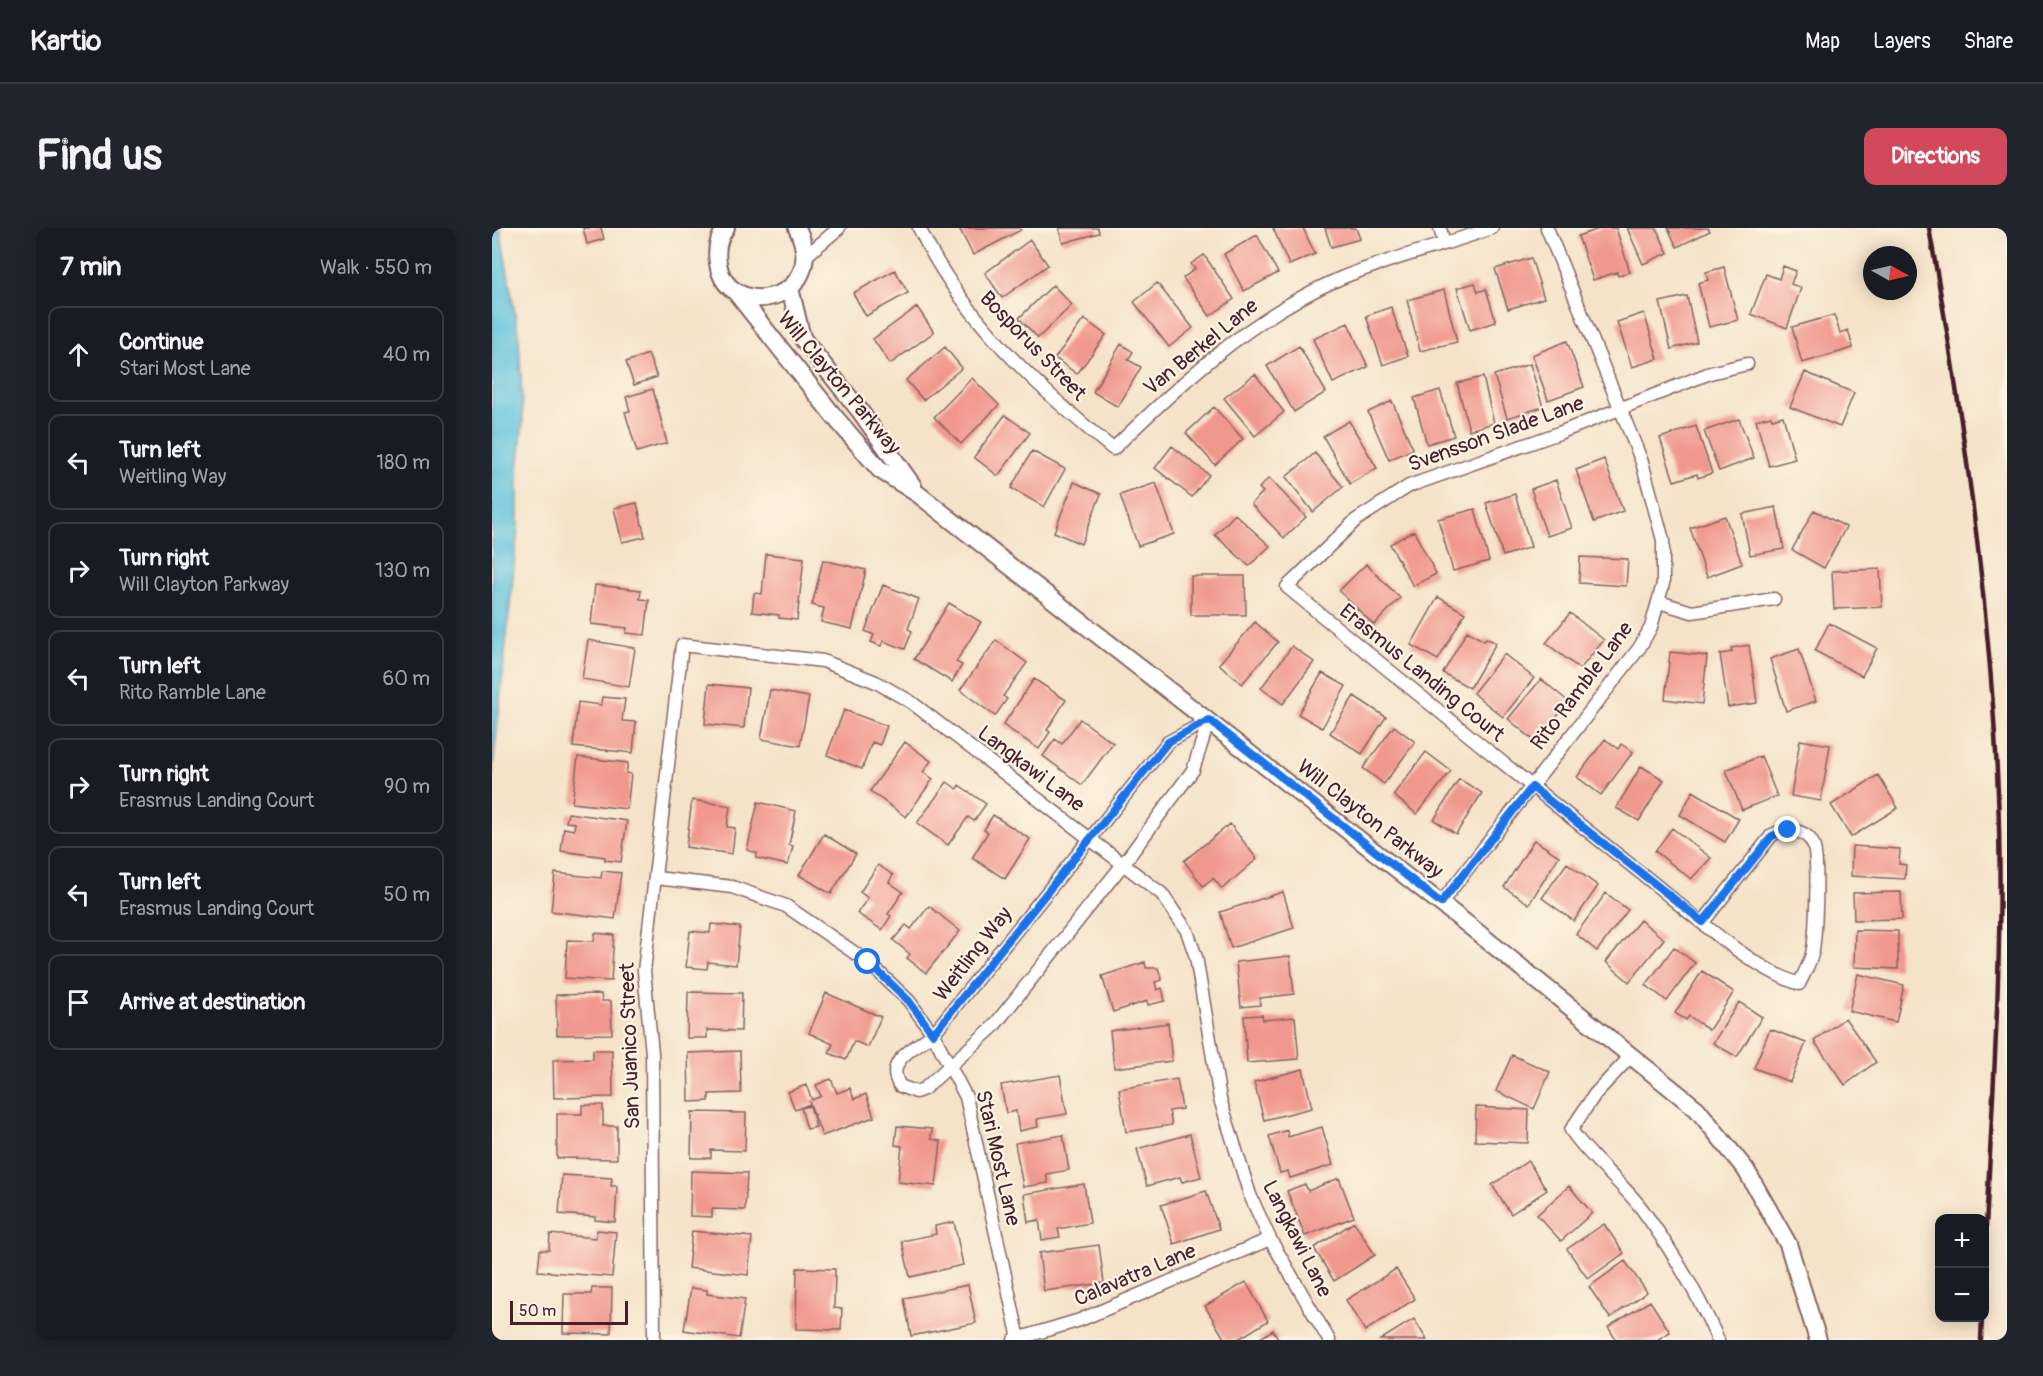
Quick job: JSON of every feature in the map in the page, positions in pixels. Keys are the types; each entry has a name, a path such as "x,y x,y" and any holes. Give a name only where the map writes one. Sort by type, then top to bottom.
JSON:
{"street":[{"path":"734,290 759,299 772,298 790,288 803,270 806,256 804,241 798,228"},
{"path":"806,256 839,228"},
{"name":"Bosporus Street","path":"919,228 934,260 972,315 1060,406 1113,449"},
{"path":"1440,228 1444,243"},
{"name":"Van Berkel Lane","path":"1113,449 1212,358 1270,315 1341,278 1492,228"},
{"name":"Rito Ramble Lane","path":"1441,903 1640,647 1651,627 1663,585 1663,540 1647,479 1547,228"},
{"name":"Will Clayton Parkway","path":"725,229 717,253 719,268 826,407 880,470 918,494 1209,720 1697,1109 1746,1170 1788,1244 1818,1340"},
{"name":"Will Clayton Parkway","path":"790,288 802,338 860,411 918,494"},
{"name":"Svensson Slade Lane","path":"1287,587 1356,520 1409,486 1621,409 1710,373 1747,364"},
{"name":"Erasmus Landing Court","path":"1287,587 1532,787 1703,922 1761,967 1774,975 1799,984 1808,968 1815,933 1815,853 1811,840 1795,830 1779,831 1772,836 1703,922"},
{"path":"1659,602 1692,612 1774,599"},
{"name":"Langkawi Lane","path":"682,645 823,661 876,682 911,702 1162,894 1187,931 1196,957 1220,1099 1234,1150 1270,1239 1329,1340"},
{"name":"San Juanico Street","path":"654,1340 652,1053 644,970 682,645"},
{"name":"Weitling Way","path":"1209,720 1193,770 1124,863 993,1027 924,1089 916,1092 907,1091 895,1079 896,1063 933,1034 1168,742 1209,720"},
{"name":"Stari Most Lane","path":"656,878 732,887 786,906 868,962 909,1001 933,1034 966,1097 1016,1339"},
{"path":"1630,1057 1595,1094 1571,1130 1588,1154 1641,1207 1703,1304 1718,1340"},
{"name":"Calavatra Lane","path":"1016,1339 1080,1320 1270,1239"}],"water":[{"path":"492,228 500,228 519,338 523,421 518,469 518,527 492,778"}],"building":[{"path":"583,228 601,228 604,239 587,244"},
{"path":"959,228 1020,228 1021,230 973,255"},
{"path":"1059,228 1098,228 1099,233 1063,243"},
{"path":"1273,228 1303,228 1315,254 1289,265"},
{"path":"1325,228 1356,228 1360,239 1331,247"},
{"path":"1602,228 1616,228 1630,272 1618,276 1617,272 1593,280 1578,236"},
{"path":"1627,228 1656,228 1668,253 1643,264"},
{"path":"1668,228 1708,228 1710,231 1677,247"},
{"path":"1257,235 1278,273 1244,291 1224,254"},
{"path":"1030,240 1048,265 1002,298 985,273"},
{"path":"1204,255 1234,299 1210,316 1183,278 1195,269 1191,264"},
{"path":"1531,258 1544,298 1508,309 1495,269"},
{"path":"1783,266 1796,271 1791,284 1801,288 1787,328 1751,314 1766,274 1779,279"},
{"path":"1724,267 1738,320 1709,327 1698,283 1708,280 1706,272"},
{"path":"895,270 908,293 866,316 853,293"},
{"path":"1157,283 1193,328 1169,347 1134,302"},
{"path":"1475,283 1478,292 1486,289 1496,322 1470,330 1457,288"},
{"path":"1053,285 1072,305 1038,338 1019,318"},
{"path":"1444,290 1457,342 1420,351 1407,300"},
{"path":"1687,296 1697,342 1671,349 1660,302"},
{"path":"917,307 934,332 890,364 873,339"},
{"path":"1391,307 1408,356 1383,365 1366,316"},
{"path":"1644,313 1658,359 1632,367 1617,322"},
{"path":"1834,315 1840,333 1848,330 1853,348 1802,363 1792,327"},
{"path":"1084,319 1106,335 1077,374 1055,358"},
{"path":"1348,323 1368,367 1333,383 1313,339"},
{"path":"1567,341 1584,387 1548,400 1532,355"},
{"path":"1121,344 1133,352 1128,360 1141,367 1118,407 1093,392"},
{"path":"1299,346 1326,392 1294,412 1267,366"},
{"path":"945,347 962,368 923,400 906,380"},
{"path":"648,354 657,377 634,385 626,362"},
{"path":"1530,364 1543,407 1507,418 1494,375"},
{"path":"1805,372 1854,393 1840,427 1790,407"},
{"path":"1255,374 1284,412 1255,436 1224,398"},
{"path":"1483,377 1494,423 1469,430 1457,383"},
{"path":"972,378 999,405 961,444 934,417"},
{"path":"653,389 667,443 637,452 625,412 630,411 626,397"},
{"path":"1440,390 1454,436 1427,444 1414,398"},
{"path":"1392,401 1413,449 1389,460 1368,412"},
{"path":"1214,407 1243,439 1215,465 1186,433"},
{"path":"1005,415 1030,433 998,476 974,457"},
{"path":"1771,416 1772,419 1783,416 1795,459 1769,466 1756,420"},
{"path":"1739,419 1754,458 1719,471 1704,431"},
{"path":"1349,421 1377,468 1350,484 1323,436"},
{"path":"1696,426 1712,473 1698,478 1697,474 1674,481 1660,438"},
{"path":"1172,446 1209,475 1192,497 1155,468"},
{"path":"1032,451 1065,469 1044,507 1011,488"},
{"path":"1315,453 1343,487 1313,512 1286,477"},
{"path":"1604,459 1623,511 1594,522 1576,470"},
{"path":"1269,478 1306,517 1284,538 1251,504 1263,492 1259,488"},
{"path":"1556,480 1572,528 1547,536 1531,489"},
{"path":"1074,482 1101,494 1081,544 1054,532"},
{"path":"1156,483 1174,534 1138,546 1120,495"},
{"path":"1515,494 1531,547 1503,556 1486,503"},
{"path":"637,503 645,537 622,542 614,508"},
{"path":"1776,507 1784,549 1750,555 1742,514"},
{"path":"1475,509 1489,561 1453,571 1438,519"},
{"path":"1814,510 1846,527 1824,568 1792,550"},
{"path":"1235,514 1270,546 1249,566 1215,535"},
{"path":"1725,516 1742,564 1707,577 1690,528"},
{"path":"1414,531 1436,574 1413,586 1390,544"},
{"path":"766,554 804,558 797,620 752,612 754,593 762,594"},
{"path":"1580,557 1628,559 1626,586 1579,583"},
{"path":"823,560 866,570 852,629 821,622 824,608 812,605"},
{"path":"1366,564 1400,598 1374,625 1339,591"},
{"path":"1880,569 1882,607 1834,609 1832,571"},
{"path":"1191,576 1245,576 1246,615 1191,615"},
{"path":"595,585 641,590 640,599 649,600 645,635 626,633 627,628 591,624"},
{"path":"883,585 919,599 908,629 912,631 905,649 883,641 881,646 871,642 874,635 865,631"},
{"path":"1438,597 1465,613 1438,660 1411,645"},
{"path":"949,603 981,622 956,662 962,665 952,682 914,659"},
{"path":"1570,613 1604,640 1580,669 1546,643"},
{"path":"1255,622 1278,642 1242,684 1219,664"},
{"path":"1829,623 1877,648 1862,676 1815,651"},
{"path":"1467,631 1484,641 1486,638 1496,643 1470,688 1443,673"},
{"path":"588,640 635,648 629,687 582,679"},
{"path":"996,640 1027,663 1003,696 1007,699 995,716 960,690"},
{"path":"1749,645 1757,703 1728,707 1720,654 1732,652 1731,648"},
{"path":"1292,646 1314,662 1283,704 1261,688"},
{"path":"1799,649 1816,701 1786,711 1770,659"},
{"path":"1670,652 1707,656 1702,704 1665,699"},
{"path":"1504,654 1534,678 1503,717 1473,693"},
{"path":"1322,673 1346,686 1322,728 1298,714"},
{"path":"1034,679 1066,700 1047,730 1050,732 1039,749 1003,725"},
{"path":"1541,679 1569,702 1536,742 1508,719"},
{"path":"709,684 748,688 744,728 705,724"},
{"path":"770,690 809,697 800,746 761,739"},
{"path":"1354,696 1386,717 1362,754 1330,733"},
{"path":"602,697 625,699 622,721 636,722 633,753 573,747 578,702 601,705"},
{"path":"844,710 887,726 880,745 872,742 862,769 827,755"},
{"path":"1080,719 1113,743 1082,785 1043,756 1055,739 1062,744"},
{"path":"1394,726 1415,742 1384,784 1363,768"},
{"path":"1605,739 1618,749 1621,744 1633,752 1601,795 1577,777"},
{"path":"1800,740 1830,745 1821,801 1791,796"},
{"path":"905,742 931,761 923,772 933,779 906,817 870,791"},
{"path":"1426,752 1451,771 1417,814 1393,795"},
{"path":"1761,756 1777,796 1742,810 1726,770"},
{"path":"578,757 628,763 626,773 631,774 627,809 572,803"},
{"path":"1641,766 1664,780 1639,821 1616,808"},
{"path":"1878,775 1898,808 1851,837 1831,805"},
{"path":"1459,779 1482,793 1456,834 1434,820"},
{"path":"947,782 957,789 959,785 986,804 974,821 968,817 948,845 917,823"},
{"path":"1693,791 1739,819 1725,842 1680,815"},
{"path":"692,800 730,806 727,827 735,828 732,854 686,847"},
{"path":"758,802 796,811 789,845 793,846 788,865 756,858 757,853 747,850"},
{"path":"568,813 627,821 621,862 605,860 605,857 561,851 564,828 574,830 575,823 566,822"},
{"path":"993,815 1030,839 1005,879 972,858 988,832 984,830"},
{"path":"1230,824 1257,859 1222,889 1213,878 1203,886 1184,861"},
{"path":"1672,828 1711,858 1691,879 1655,851"},
{"path":"824,834 856,854 831,894 799,875"},
{"path":"1534,840 1559,856 1529,904 1504,887"},
{"path":"1852,846 1900,849 1899,864 1906,865 1905,879 1851,876"},
{"path":"1567,863 1598,886 1574,921 1542,898"},
{"path":"878,865 893,875 889,882 903,892 888,914 891,916 882,930 857,913 868,898 860,892"},
{"path":"602,871 621,873 615,919 551,911 555,873 601,878"},
{"path":"1283,892 1294,928 1231,948 1220,912"},
{"path":"1901,892 1902,919 1854,920 1853,893"},
{"path":"1606,893 1628,910 1597,951 1576,934"},
{"path":"929,906 960,931 926,973 907,958 910,954 893,940 906,925 911,929"},
{"path":"1640,920 1664,939 1629,982 1606,962"},
{"path":"711,924 740,927 736,965 708,962 707,969 686,967 690,931 710,933"},
{"path":"1855,930 1898,931 1898,969 1854,967"},
{"path":"595,933 614,935 611,981 565,978 567,940 594,941"},
{"path":"1674,947 1695,963 1667,1001 1646,985"},
{"path":"1290,956 1294,994 1260,998 1260,1005 1241,1007 1236,962"},
{"path":"1145,962 1146,968 1158,968 1162,980 1155,982 1157,990 1162,988 1165,1001 1148,1005 1147,1001 1113,1012 1102,976"},
{"path":"1702,971 1734,992 1709,1030 1689,1016 1686,1020 1675,1013"},
{"path":"1858,974 1904,985 1896,1022 1849,1011"},
{"path":"688,992 742,993 741,1031 707,1030 707,1038 687,1038"},
{"path":"826,993 881,1017 868,1047 854,1041 846,1060 829,1053 833,1044 809,1033"},
{"path":"601,994 602,1001 611,1001 612,1034 557,1035 556,995"},
{"path":"1739,1002 1762,1017 1737,1057 1713,1043"},
{"path":"1262,1015 1263,1020 1295,1017 1299,1059 1247,1063 1244,1016"},
{"path":"1845,1018 1876,1062 1845,1085 1814,1041"},
{"path":"1168,1023 1172,1061 1114,1068 1110,1031"},
{"path":"1770,1029 1806,1043 1790,1082 1754,1068"},
{"path":"593,1050 612,1050 613,1097 554,1098 553,1060 593,1059"},
{"path":"740,1051 741,1093 709,1094 709,1101 689,1102 688,1053"},
{"path":"1512,1055 1550,1072 1534,1109 1496,1091"},
{"path":"1303,1069 1312,1108 1264,1120 1254,1082"},
{"path":"1060,1075 1067,1114 1037,1119 1038,1127 1019,1131 1016,1111 1006,1113 1001,1085"},
{"path":"831,1079 837,1093 850,1088 854,1099 866,1094 874,1117 822,1136 809,1101 810,1104 795,1110 788,1092 806,1085 812,1100 821,1096 816,1085"},
{"path":"1177,1079 1182,1109 1169,1111 1172,1125 1126,1132 1119,1089"},
{"path":"582,1105 603,1105 603,1126 617,1126 617,1159 557,1158 557,1114 582,1114"},
{"path":"810,1106 816,1127 807,1129 801,1108"},
{"path":"1476,1107 1529,1110 1528,1143 1475,1141"},
{"path":"692,1112 746,1113 745,1151 711,1150 711,1158 691,1158"},
{"path":"897,1126 932,1129 931,1139 941,1141 936,1186 898,1182 902,1146 895,1145"},
{"path":"1322,1127 1333,1165 1290,1178 1288,1171 1280,1173 1269,1136 1287,1130 1288,1137"},
{"path":"1190,1134 1201,1177 1182,1182 1180,1177 1147,1186 1137,1149"},
{"path":"1063,1135 1069,1170 1046,1174 1048,1183 1023,1187 1015,1143"},
{"path":"1528,1161 1547,1190 1511,1214 1492,1185"},
{"path":"691,1171 747,1173 745,1210 712,1209 712,1217 690,1216"},
{"path":"562,1175 612,1178 611,1186 617,1186 615,1222 595,1220 595,1217 559,1214"},
{"path":"1339,1178 1354,1217 1305,1236 1287,1191 1305,1184 1308,1191"},
{"path":"1084,1184 1090,1223 1058,1229 1060,1237 1042,1240 1039,1220 1028,1222 1024,1194"},
{"path":"1569,1186 1592,1213 1561,1241 1537,1215"},
{"path":"1206,1191 1219,1229 1174,1244 1161,1205"},
{"path":"954,1222 963,1265 910,1277 902,1241 936,1234 935,1226"},
{"path":"1354,1222 1375,1255 1334,1281 1314,1248"},
{"path":"1604,1224 1624,1253 1588,1279 1567,1249"},
{"path":"597,1230 616,1232 612,1277 538,1271 540,1250 549,1250 550,1234 596,1238"},
{"path":"692,1231 752,1237 748,1275 688,1268"},
{"path":"1099,1245 1104,1283 1044,1291 1039,1253"},
{"path":"1625,1261 1647,1292 1610,1318 1589,1287"},
{"path":"797,1268 835,1269 834,1308 842,1309 841,1330 796,1329"},
{"path":"1396,1269 1415,1299 1365,1331 1346,1300"},
{"path":"1246,1282 1268,1321 1237,1340 1225,1340 1205,1306"},
{"path":"968,1285 976,1323 911,1336 904,1298"},
{"path":"592,1288 612,1288 611,1334 563,1333 564,1294 591,1294"},
{"path":"691,1288 707,1290 707,1294 745,1299 739,1338 684,1330"},
{"path":"1650,1301 1670,1332 1657,1340 1616,1340 1608,1327"},
{"path":"1414,1319 1427,1340 1380,1340"},
{"path":"1273,1330 1279,1340 1257,1340"}],"railway":[{"path":"1929,228 1964,439 1982,580 1994,722 1998,793 1999,911 1994,1088 1987,1214"},
{"path":"1981,1340 1982,1322"}],"route":[{"path":"868,962 909,1001 933,1034 1168,742 1209,720 1441,903 1532,787 1703,922 1772,836 1779,831 1788,830"}]}
